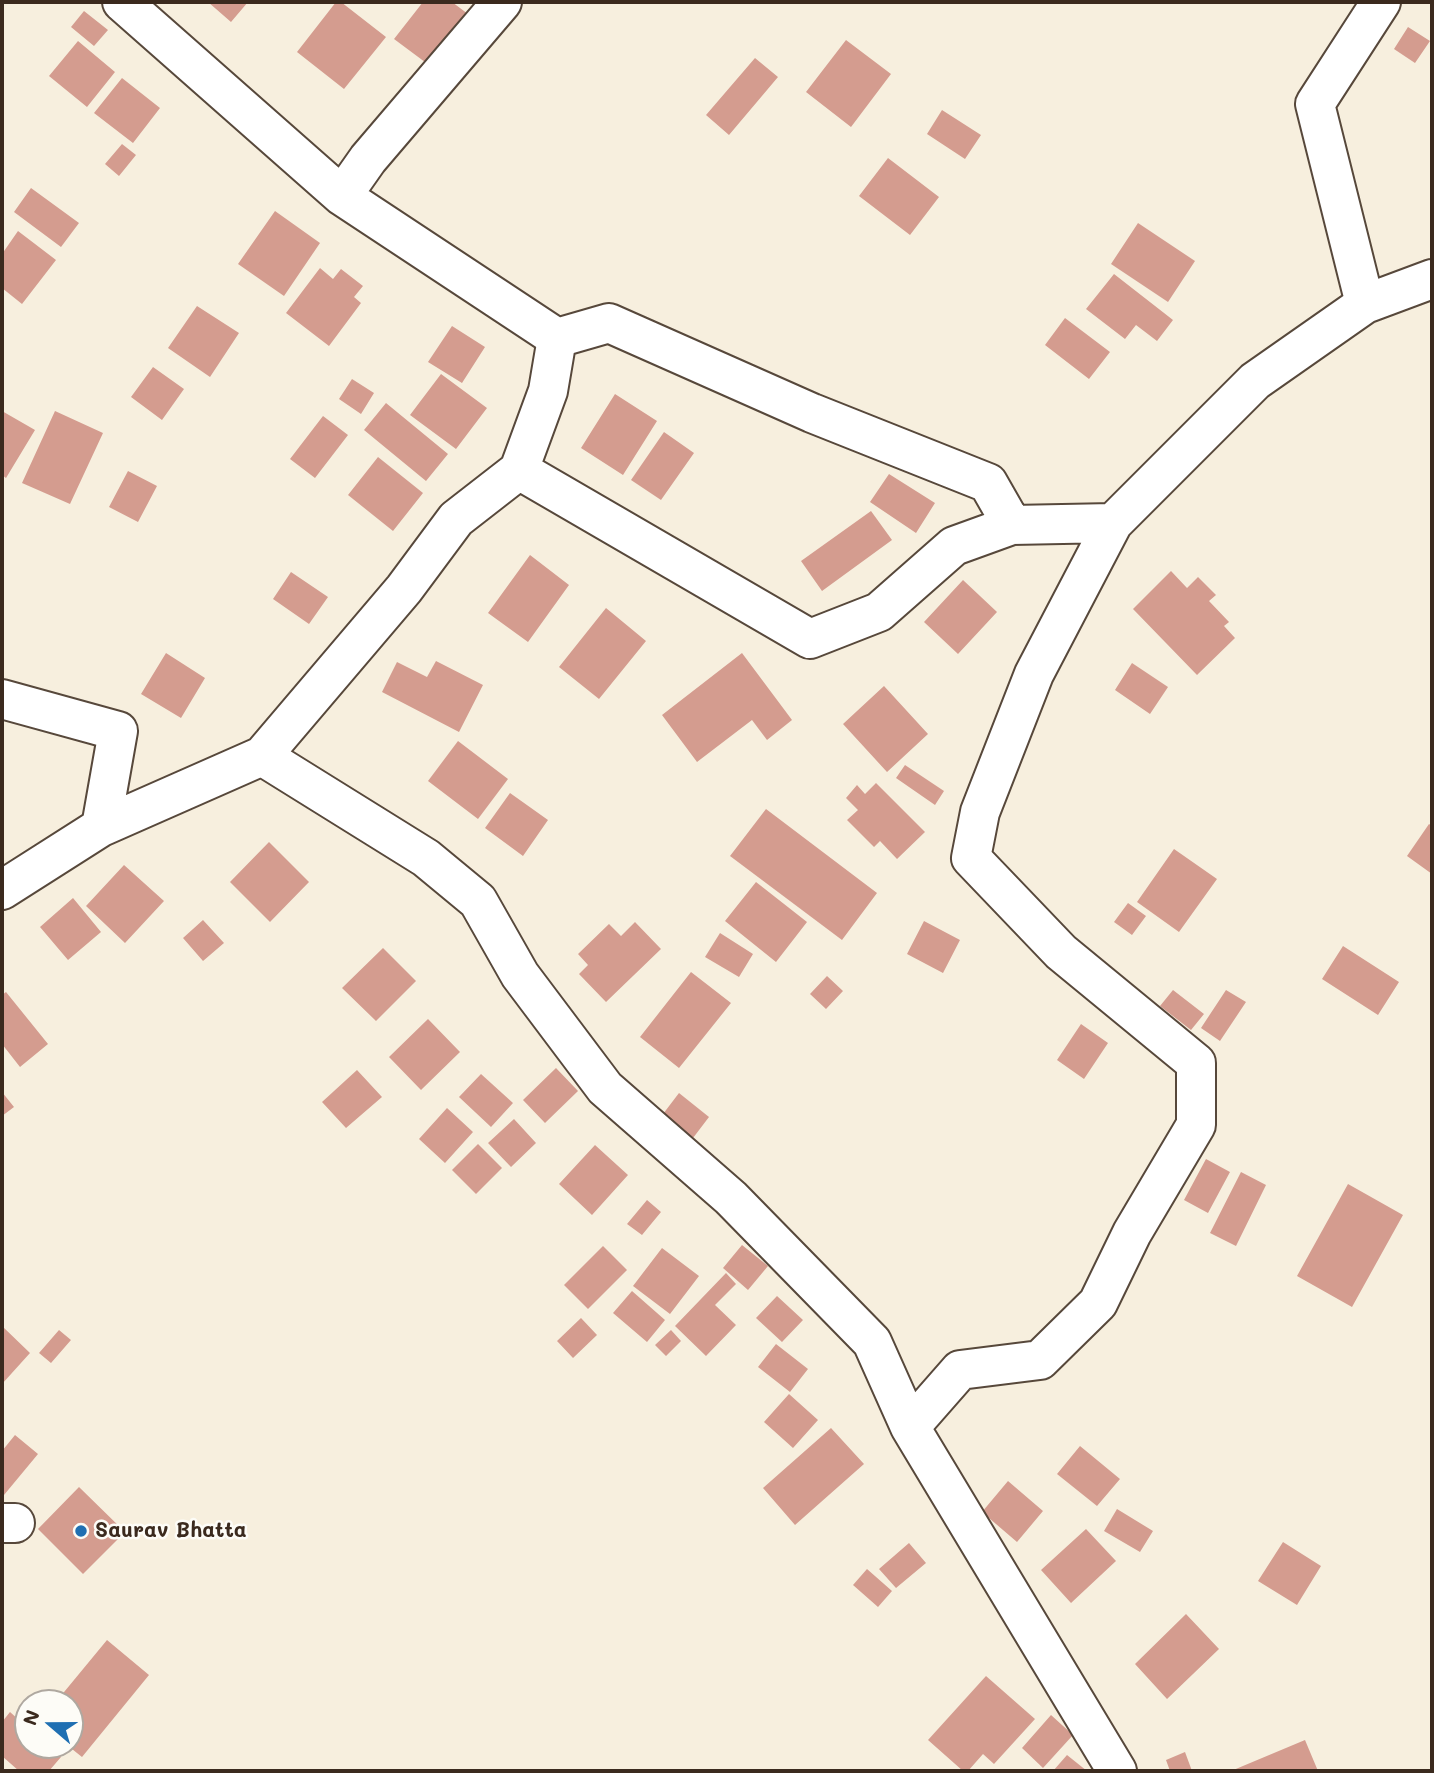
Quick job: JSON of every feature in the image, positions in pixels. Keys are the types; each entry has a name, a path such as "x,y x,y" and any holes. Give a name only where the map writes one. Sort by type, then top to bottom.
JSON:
{"street":[{"path":"342,196 368,159 502,2"},
{"path":"1365,304 1315,104 1381,2"},
{"path":"130,4 342,196 557,338 609,323 812,413 988,483 1012,525"},
{"path":"910,1427 960,1370 1040,1360 1098,1303 1132,1233 1196,1125 1196,1063 1061,952 971,858 980,812 1034,674 1113,523 1255,381 1365,304 1432,279"},
{"path":"2,890 101,827 262,756 404,589 456,519 519,470 548,391 557,338"},
{"path":"519,470 810,639 879,612 954,546 1012,525 1113,523"},
{"path":"2,699 118,731 101,827"},
{"path":"262,756 426,858 478,901 520,975 605,1088 731,1198 872,1342 910,1427 1117,1771"}],"building":[{"path":"208,2 248,2 231,22"},
{"path":"336,2 341,2 386,37 344,89 297,52"},
{"path":"423,2 452,2 476,20 437,71 394,39"},
{"path":"84,11 108,30 94,46 71,27"},
{"path":"1408,27 1430,41 1415,63 1394,49"},
{"path":"846,40 891,74 851,127 806,92"},
{"path":"78,41 115,72 87,107 49,76"},
{"path":"755,58 778,77 729,135 706,115"},
{"path":"122,78 160,108 133,143 94,113"},
{"path":"942,110 981,135 965,159 927,134"},
{"path":"122,144 136,155 119,176 105,164"},
{"path":"888,158 939,197 910,235 859,196"},
{"path":"31,188 79,223 61,247 14,212"},
{"path":"275,211 320,243 284,296 238,264"},
{"path":"1138,223 1195,261 1168,302 1111,264"},
{"path":"18,231 56,260 22,304 2,288 2,254"},
{"path":"320,268 333,279 341,269 363,286 354,297 361,303 329,346 286,313"},
{"path":"1114,274 1173,320 1157,341 1136,325 1125,339 1086,309"},
{"path":"197,306 239,333 210,377 168,348"},
{"path":"1065,318 1110,352 1089,379 1045,345"},
{"path":"452,326 485,347 462,383 428,362"},
{"path":"153,367 184,389 162,420 131,397"},
{"path":"441,374 487,408 456,449 410,415"},
{"path":"352,379 374,393 361,414 339,399"},
{"path":"615,394 657,421 623,475 581,448"},
{"path":"386,403 448,454 426,481 364,430"},
{"path":"2,411 35,430 6,478 2,475"},
{"path":"55,411 103,433 70,504 22,483"},
{"path":"323,416 348,435 315,478 290,459"},
{"path":"664,432 694,453 661,500 631,480"},
{"path":"378,457 423,493 393,531 348,495"},
{"path":"128,471 157,486 138,522 109,507"},
{"path":"889,474 935,503 916,533 870,502"},
{"path":"871,511 892,540 822,591 801,561"},
{"path":"530,555 569,585 528,642 488,613"},
{"path":"1171,571 1187,588 1198,577 1216,595 1209,601 1229,622 1224,626 1235,638 1197,675 1133,609"},
{"path":"291,572 328,597 309,624 273,599"},
{"path":"963,580 997,612 958,654 924,622"},
{"path":"606,608 646,641 599,699 559,667"},
{"path":"166,653 205,678 181,718 141,694"},
{"path":"742,653 792,720 767,740 752,720 697,762 662,715"},
{"path":"436,661 483,685 459,732 382,692 397,662 427,677"},
{"path":"1132,663 1168,687 1150,714 1115,690"},
{"path":"884,686 928,734 887,772 843,724"},
{"path":"458,741 508,779 478,819 428,781"},
{"path":"905,765 944,791 935,805 896,778"},
{"path":"876,783 925,832 897,859 880,841 874,847 847,820 858,810 846,798 857,785 865,794"},
{"path":"510,793 548,820 523,856 485,828"},
{"path":"766,809 877,893 842,940 730,856"},
{"path":"1429,824 1432,826 1432,874 1407,856"},
{"path":"269,842 309,882 270,922 230,882"},
{"path":"1174,849 1217,879 1179,932 1137,902"},
{"path":"124,865 164,901 125,943 86,906"},
{"path":"756,882 807,922 776,962 725,921"},
{"path":"73,898 101,932 68,960 40,927"},
{"path":"1128,903 1146,916 1132,935 1114,922"},
{"path":"203,920 224,943 203,961 183,938"},
{"path":"924,921 960,940 943,973 907,954"},
{"path":"635,922 661,949 606,1002 579,974 588,965 578,954 609,924 621,936"},
{"path":"720,933 753,954 739,977 705,957"},
{"path":"1343,946 1399,982 1378,1015 1322,979"},
{"path":"383,948 416,981 376,1021 342,988"},
{"path":"691,972 731,1003 679,1068 640,1037"},
{"path":"827,976 843,991 826,1009 810,994"},
{"path":"1173,990 1204,1014 1191,1030 1160,1006"},
{"path":"1226,990 1246,1002 1220,1041 1201,1028"},
{"path":"6,992 48,1044 20,1067 2,1044 2,995"},
{"path":"428,1019 460,1052 421,1090 389,1057"},
{"path":"1081,1024 1108,1043 1084,1079 1057,1060"},
{"path":"556,1068 578,1091 545,1123 523,1100"},
{"path":"357,1070 382,1097 346,1128 322,1102"},
{"path":"481,1074 513,1103 491,1127 459,1097"},
{"path":"2,1092 14,1107 2,1116"},
{"path":"679,1093 709,1117 693,1138 663,1114"},
{"path":"447,1108 473,1132 445,1163 419,1139"},
{"path":"514,1119 536,1143 511,1167 488,1143"},
{"path":"478,1144 502,1168 476,1194 452,1170"},
{"path":"595,1145 628,1175 592,1215 559,1184"},
{"path":"1206,1159 1230,1172 1208,1213 1184,1200"},
{"path":"1241,1172 1266,1185 1236,1246 1210,1233"},
{"path":"1348,1184 1403,1215 1352,1307 1297,1276"},
{"path":"647,1200 661,1212 642,1235 627,1224"},
{"path":"742,1245 768,1266 748,1290 723,1268"},
{"path":"603,1246 627,1270 588,1309 564,1285"},
{"path":"662,1248 699,1276 670,1314 633,1286"},
{"path":"726,1273 736,1284 715,1305 736,1325 706,1356 675,1326"},
{"path":"632,1291 665,1320 647,1342 613,1313"},
{"path":"777,1296 803,1320 782,1342 756,1318"},
{"path":"581,1318 597,1335 573,1358 557,1341"},
{"path":"2,1326 30,1353 2,1384"},
{"path":"59,1330 71,1340 51,1363 39,1353"},
{"path":"671,1330 681,1341 666,1356 655,1345"},
{"path":"776,1344 808,1369 790,1392 758,1367"},
{"path":"789,1394 818,1420 793,1448 764,1422"},
{"path":"831,1428 864,1464 795,1525 763,1488"},
{"path":"15,1435 38,1454 4,1495 2,1451"},
{"path":"1080,1446 1120,1479 1097,1506 1057,1474"},
{"path":"1008,1481 1043,1511 1017,1542 982,1512"},
{"name":"Saurav Bhatta","path":"79,1487 125,1532 83,1574 38,1529"},
{"path":"1117,1509 1153,1531 1140,1552 1104,1531"},
{"path":"1086,1529 1116,1561 1071,1603 1041,1570"},
{"path":"1283,1542 1321,1566 1297,1605 1258,1581"},
{"path":"909,1543 926,1563 896,1588 879,1569"},
{"path":"867,1569 892,1591 878,1607 853,1585"},
{"path":"1186,1614 1219,1649 1167,1699 1135,1664"},
{"path":"107,1640 149,1675 84,1755 84,1689 67,1689"},
{"path":"986,1676 1035,1719 994,1764 983,1754 968,1771 963,1771 928,1740"},
{"path":"10,1712 14,1716 14,1759 59,1759 49,1771 19,1771 2,1756 2,1722"},
{"path":"1051,1715 1073,1735 1043,1768 1022,1748"},
{"path":"1305,1740 1318,1771 1231,1771"},
{"path":"1185,1752 1192,1771 1170,1771 1166,1760"},
{"path":"1067,1755 1087,1771 1053,1771"}],"place":[{"name":"Saurav Bhatta","path":"81,1531"}]}
